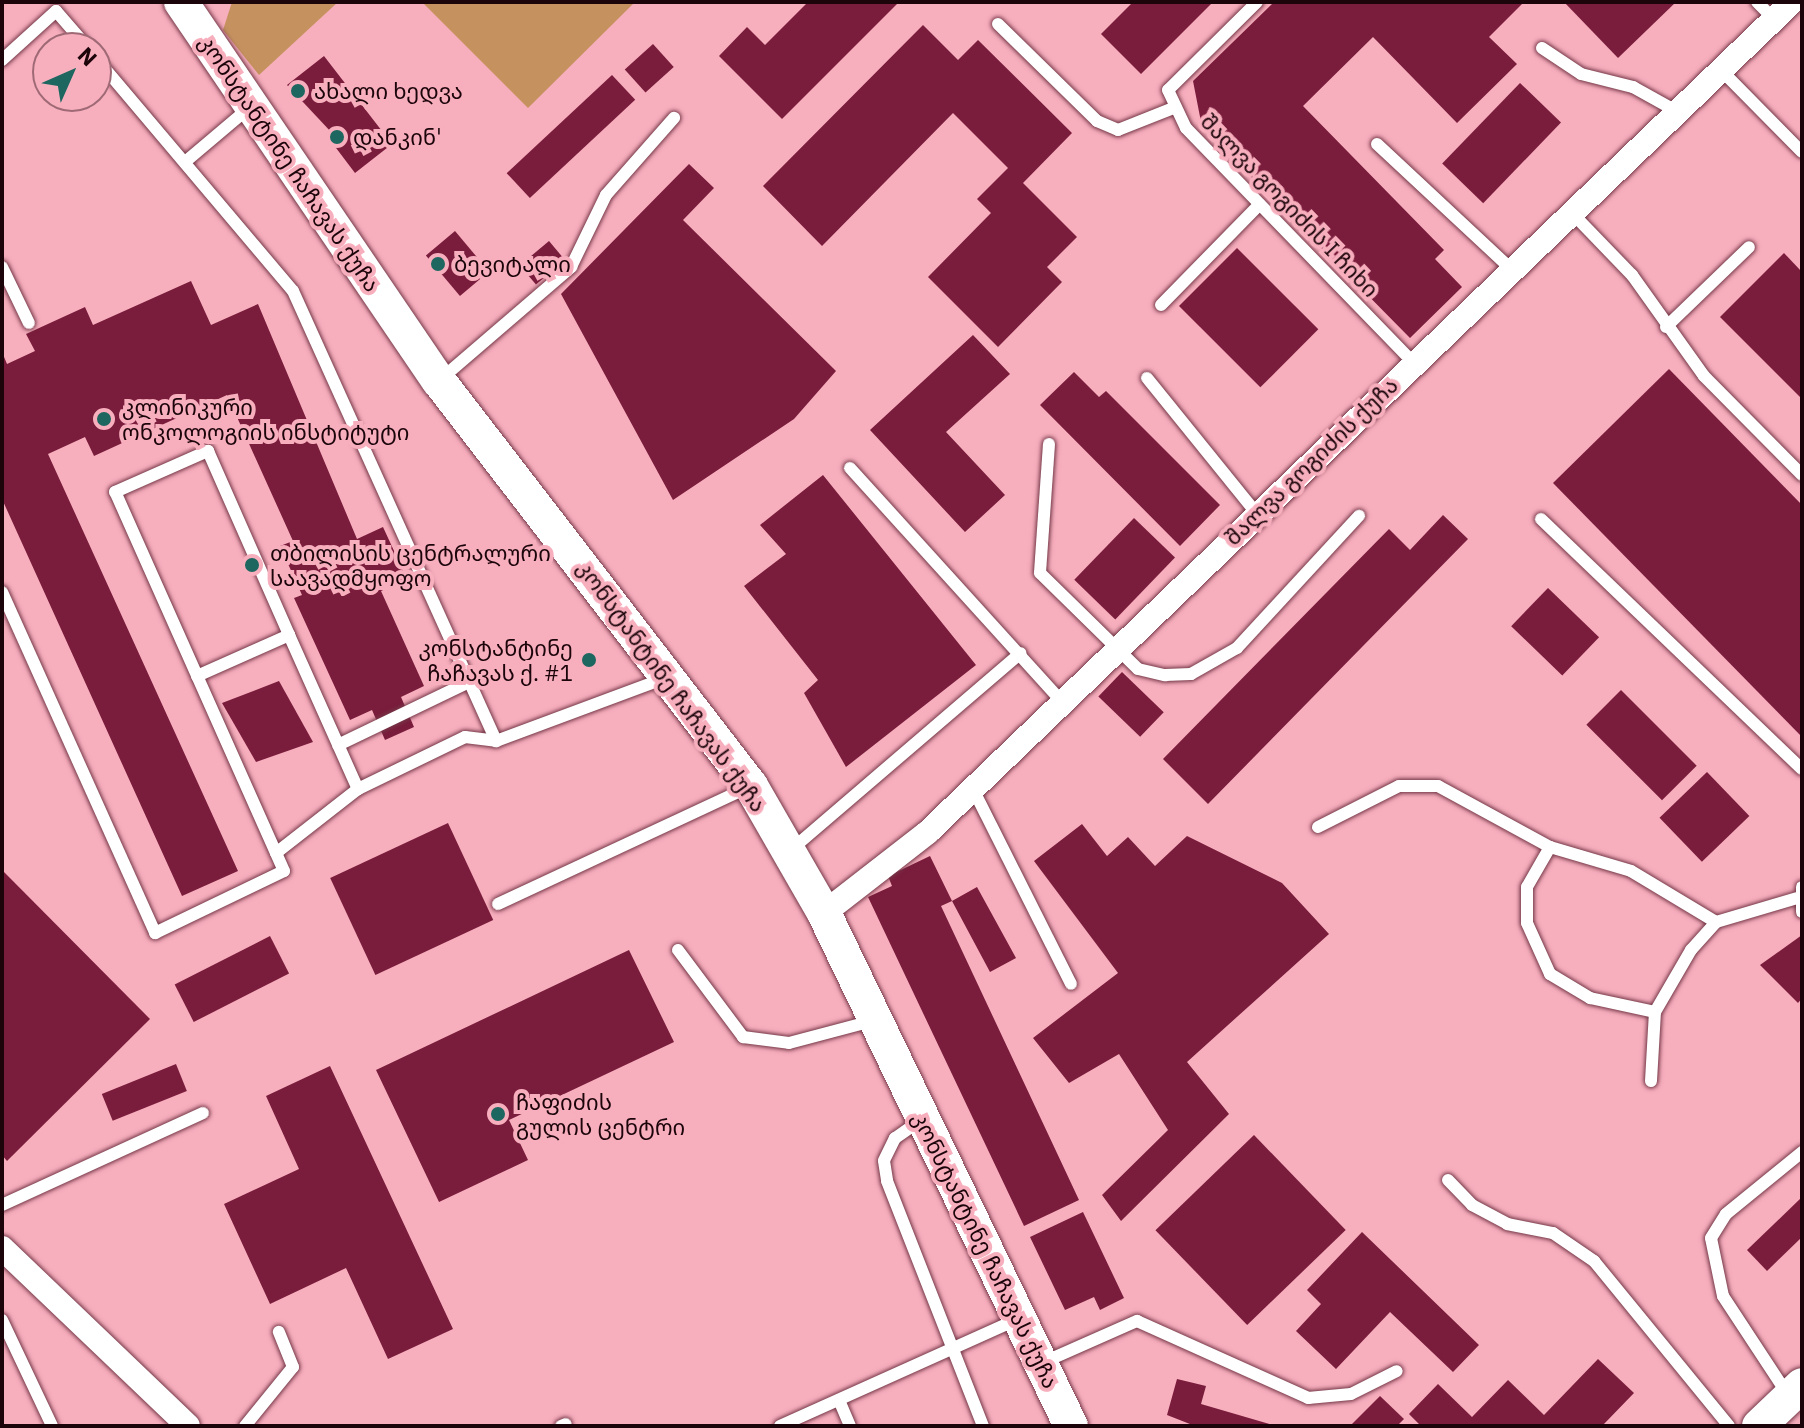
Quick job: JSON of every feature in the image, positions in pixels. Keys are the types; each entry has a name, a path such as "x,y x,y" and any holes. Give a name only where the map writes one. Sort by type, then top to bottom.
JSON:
{"street":[{"name":"კონსტანტინე ჩაჩავას ქუჩა","path":"189,5 249,108 439,381 670,676 751,786 824,913 1071,1426"},
{"name":"შალვა გოგიძის ქუჩა","path":"824,913 973,789 1413,362 1678,112 1721,70 1774,8"},
{"path":"2,1248 188,1426"},
{"path":"1759,1426 1793,1405"}],"lane":[{"name":"შალვა გოგიძის I ჩიხი","path":"1257,2 1168,90 1186,128 1413,362"},
{"path":"33,32 56,11 74,32"},
{"path":"998,24 1097,121 1118,130 1176,107"},
{"path":"2,60 32,33"},
{"path":"1542,48 1581,74 1633,87 1678,112"},
{"path":"1721,70 1802,152"},
{"path":"112,77 293,291 467,683 496,741"},
{"path":"185,162 249,108"},
{"path":"439,381 571,267 606,195 674,118"},
{"path":"1377,144 1512,270"},
{"path":"1161,305 1260,204"},
{"path":"1573,214 1632,275 1666,327 1802,475"},
{"path":"1666,327 1749,247"},
{"path":"2,267 29,323"},
{"path":"1147,378 1257,514"},
{"path":"1049,444 1040,573 1138,669 1165,675 1191,674 1215,662 1359,516"},
{"path":"2,592 155,933 284,871 115,492 208,451 358,789"},
{"path":"850,468 1021,653 1063,703"},
{"path":"1541,519 1802,769"},
{"path":"197,676 289,635"},
{"path":"789,852 1021,653"},
{"path":"276,853 358,789 465,737 496,741 670,676"},
{"path":"338,745 467,683"},
{"path":"498,904 751,786"},
{"path":"1318,827 1399,786 1438,786 1550,847 1631,871 1716,922"},
{"path":"973,789 1071,984"},
{"path":"1550,847 1527,887 1527,923 1550,974 1590,998 1655,1012"},
{"path":"1651,1081 1655,1012 1716,922 1799,892 1802,912"},
{"path":"678,950 743,1037 789,1043 875,1020"},
{"path":"2,1205 203,1113"},
{"path":"923,1119 895,1138 884,1161 887,1181 983,1426"},
{"path":"1793,1405 1723,1296 1711,1238 1726,1214 1802,1152"},
{"path":"1448,1180 1472,1205 1507,1224 1553,1233 1594,1261 1729,1426"},
{"path":"780,1426 1019,1318"},
{"path":"1041,1363 1137,1321 1308,1398 1351,1394 1397,1371"},
{"path":"3,1325 52,1426"},
{"path":"245,1426 293,1367 279,1332"},
{"path":"839,1400 850,1426"}],"shaded area":[{"path":"232,2 338,2 259,75 223,30"},
{"path":"422,2 635,2 528,108"}],"building":[{"path":"808,2 899,2 782,119 719,56 747,27 765,45"},
{"path":"1133,2 1213,2 1141,74 1101,34"},
{"path":"1274,2 1524,2 1489,37 1517,64 1457,123 1373,37 1303,106 1444,250 1435,259 1462,287 1410,338 1202,127 1193,81"},
{"path":"1564,2 1676,2 1618,58"},
{"path":"923,25 958,60 978,40 1072,133 1023,183 1077,237 1047,267 1062,282 998,347 928,277 991,213 977,199 1008,168 953,113 822,246 763,186"},
{"path":"653,44 674,67 646,92 625,69"},
{"path":"324,56 392,144 355,173 327,136 332,133 287,85"},
{"path":"612,75 635,100 530,198 507,173"},
{"path":"1520,83 1561,123 1483,203 1442,164"},
{"path":"689,164 714,188 683,220 836,371 794,419 673,500 561,294"},
{"path":"455,231 489,272 460,296 426,255"},
{"path":"549,241 565,260 536,285 520,265"},
{"path":"1237,248 1318,329 1260,387 1179,306"},
{"path":"1784,253 1802,272 1802,399 1720,317"},
{"path":"191,281 211,325 258,304 357,539 383,527 407,579 381,591 424,686 401,697 414,727 385,740 372,710 350,720 294,598 302,595 280,546 293,541 227,395 94,456 85,437 48,454 238,871 182,896 2,499 2,352 7,364 35,351 26,334 85,307 93,325"},
{"path":"973,335 1010,374 946,432 1005,495 965,532 870,430"},
{"path":"1669,369 1802,505 1802,737 1553,483"},
{"path":"1074,372 1099,397 1106,391 1220,505 1180,546 1040,405"},
{"path":"823,475 976,665 846,767 804,693 818,680 744,586 786,554 760,525"},
{"path":"1443,515 1468,539 1208,804 1163,759 1389,529 1410,550"},
{"path":"1134,518 1175,558 1115,619 1074,580"},
{"path":"1548,588 1599,637 1562,675 1511,626"},
{"path":"1122,672 1164,712 1140,737 1098,696"},
{"path":"279,681 313,742 256,762 222,703"},
{"path":"1621,690 1697,766 1662,800 1586,725"},
{"path":"1707,772 1749,816 1702,862 1660,818"},
{"path":"448,823 493,920 375,975 330,878"},
{"path":"1082,824 1107,856 1128,837 1155,866 1187,836 1282,883 1329,934 1187,1062 1229,1114 1121,1221 1102,1195 1168,1130 1119,1054 1069,1083 1033,1038 1118,973 1034,861"},
{"path":"930,856 952,901 941,906 1079,1200 1024,1226 868,897 892,886 888,876"},
{"path":"2,870 150,1019 7,1161 2,1155"},
{"path":"977,887 1016,958 990,972 952,901"},
{"path":"1802,935 1802,998 1798,1003 1760,965"},
{"path":"270,936 289,973 194,1022 175,985"},
{"path":"629,950 674,1042 509,1120 528,1160 439,1202 376,1070"},
{"path":"176,1064 187,1091 113,1121 102,1094"},
{"path":"330,1066 453,1329 388,1359 346,1268 270,1304 224,1204 299,1169 266,1096"},
{"path":"1254,1135 1346,1230 1247,1325 1155,1230"},
{"path":"1802,1197 1802,1237 1767,1271 1747,1250"},
{"path":"1083,1212 1124,1298 1100,1310 1094,1297 1065,1310 1030,1237"},
{"path":"1362,1232 1479,1345 1453,1372 1390,1312 1336,1369 1296,1331 1321,1304 1307,1290"},
{"path":"1598,1359 1634,1393 1602,1426 1421,1426 1409,1414 1438,1384 1472,1417 1508,1380 1544,1415"},
{"path":"1177,1379 1206,1386 1201,1404 1276,1426 1195,1426 1167,1415"},
{"path":"1380,1396 1404,1419 1397,1426 1350,1426"}],"place":[{"name":"ახალი ხედვა","path":"298,91"},
{"name":"დანკინ'","path":"337,137"},
{"name":"ბევიტალი","path":"438,264"},
{"name":"კლინიკური ონკოლოგიის ინსტიტუტი","path":"104,419"},
{"name":"თბილისის ცენტრალური საავადმყოფო","path":"252,565"},
{"name":"კონსტანტინე ჩაჩავას ქ. #1","path":"589,660"},
{"name":"ჩაფიძის გულის ცენტრი","path":"498,1114"}]}
